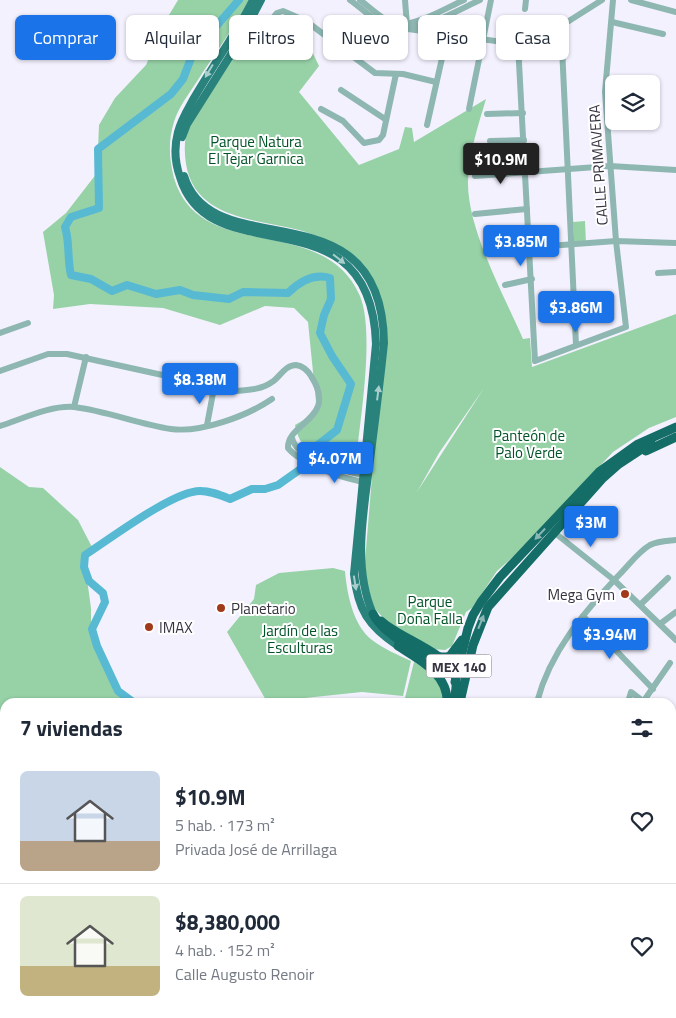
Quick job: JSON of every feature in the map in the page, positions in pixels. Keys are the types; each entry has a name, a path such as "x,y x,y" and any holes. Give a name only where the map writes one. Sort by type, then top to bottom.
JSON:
{"highway":[{"path":"625,452 650,432 676,420"},
{"name":"MEX 140","path":"451,698 468,628 481,602 500,577 599,472 625,452 676,427"},
{"name":"MEX 140","path":"461,698 473,645 488,607 602,479 639,450 676,431"},
{"path":"619,464 630,461 676,437"},
{"path":"372,614 391,635 438,658 450,656 454,653 468,628"},
{"path":"372,614 389,629 444,660 456,677 451,698"},
{"path":"467,698 475,659 473,645"},
{"path":"398,646 439,676 449,698"}],"main road":[{"path":"253,0 182,120 176,144 178,170 186,193 202,212 213,219 234,228 313,244 337,256 355,274 364,288 375,321 376,344 365,478 361,565 364,589 372,614"},
{"path":"254,15 262,0"},
{"path":"229,58 185,129 180,145 182,169 192,190 215,213 235,220 319,239 343,250 364,271 380,303 384,322 384,343 354,558 356,588 360,606 368,620 381,635 398,646"}],"street":[{"path":"350,0 371,15"},
{"path":"360,0 380,15"},
{"path":"405,0 406,15"},
{"path":"408,26 464,0"},
{"path":"408,26 421,26 480,0"},
{"path":"486,32 493,0"},
{"path":"525,9 526,0"},
{"path":"569,21 602,0"},
{"name":"CALLE PRIMAVERA","path":"576,345 626,327 616,241 605,82 613,0"},
{"path":"630,0 676,12"},
{"path":"274,15 283,11 292,15"},
{"path":"612,22 663,34"},
{"path":"313,26 366,68 383,75 396,74 436,82"},
{"path":"427,125 442,60"},
{"path":"468,109 480,60"},
{"path":"519,60 535,361 576,345 562,60"},
{"path":"321,108 343,121 364,143 382,138 396,74"},
{"path":"341,90 385,119"},
{"path":"487,114 523,113"},
{"path":"490,141 524,140"},
{"path":"475,176 610,166 676,170"},
{"path":"475,214 527,209"},
{"path":"495,250 616,241 676,244"},
{"path":"658,273 676,272"},
{"path":"505,285 532,279"},
{"path":"0,333 28,323"},
{"path":"0,370 48,354 67,354 214,388 235,391 251,390 272,383 288,367 296,365 305,368 314,380 318,403 317,411 288,442 288,448 306,459 341,473 365,478"},
{"path":"74,407 86,357"},
{"path":"206,425 214,388"},
{"path":"0,426 53,410 74,407 171,429 189,429 242,415 258,409 272,399"},
{"path":"555,533 614,580 641,604 676,640"},
{"path":"538,698 546,672 561,644 614,580 647,547 661,542 676,541"},
{"path":"641,604 668,578"},
{"path":"660,624 676,612"},
{"path":"583,616 653,689"},
{"path":"648,698 670,663"},
{"path":"629,698 631,692 641,698"}],"green space":[{"name":"Parque Natura El Tejar Garnica","path":"178,0 249,0 240,15 229,15 229,34 219,49 219,15 169,15"},
{"path":"313,53 319,66 299,92 359,165 399,149 405,127 412,128 414,142 486,99 470,160 469,200 488,262 523,339 530,338 532,367 676,314 676,417 649,428 613,452 525,546 497,571 472,608 466,612 452,646 445,650 431,649 390,625 374,608 364,573 385,320 376,293 362,266 350,253 338,245 299,230 247,219 230,213 214,206 201,196 192,182 186,164 185,140 191,122 231,60 313,60","holes":["484,388 417,492 439,453"]},
{"name":"Parque Natura El Tejar Garnica","path":"148,60 212,60 178,112 172,129 170,143 171,164 174,178 188,205 209,222 235,232 292,245 319,254 342,270 360,296 364,312 366,354 363,401 354,467 349,469 314,454 302,443 298,435 295,425 317,412 308,322 294,308 265,306 220,325 163,308 90,304 53,309 54,295 43,232 66,213 97,173 99,125 115,98 146,65"},
{"path":"585,221 586,244 574,244 573,222"},
{"path":"0,467 29,487 43,488 78,520 92,547 82,569 87,579 91,608 91,632 97,648 107,660 116,689 129,698 0,698"},
{"name":"Jardín de las Esculturas","path":"333,568 345,571 352,608 365,634 391,652 411,661 403,696 362,692 305,698 265,698 227,632 254,599 256,585 279,573"},
{"path":"414,662 432,673 442,683 442,698 405,698"}],"waterway":[{"path":"128,698 118,691 97,646 92,629 105,602 103,593 89,581 84,567 85,555 158,507 188,493 208,492 230,499 252,489 265,489 278,485 302,468 314,448 337,430 351,384 332,356 320,333 324,315 331,299 330,278 313,277 297,285 288,293 243,292 229,299 193,295 180,290 156,294 127,285 112,291 91,279 71,275 65,227 71,217 99,208 98,149 171,94 183,79 193,53 239,0"}],"place":[{"name":"Mega Gym","path":"625,594"},
{"name":"Planetario","path":"221,608"},
{"name":"IMAX","path":"149,627"}],"park label":[{"name":"Panteón de Palo Verde","path":"529,444"},
{"name":"Parque Doña Falla","path":"430,610"}]}
